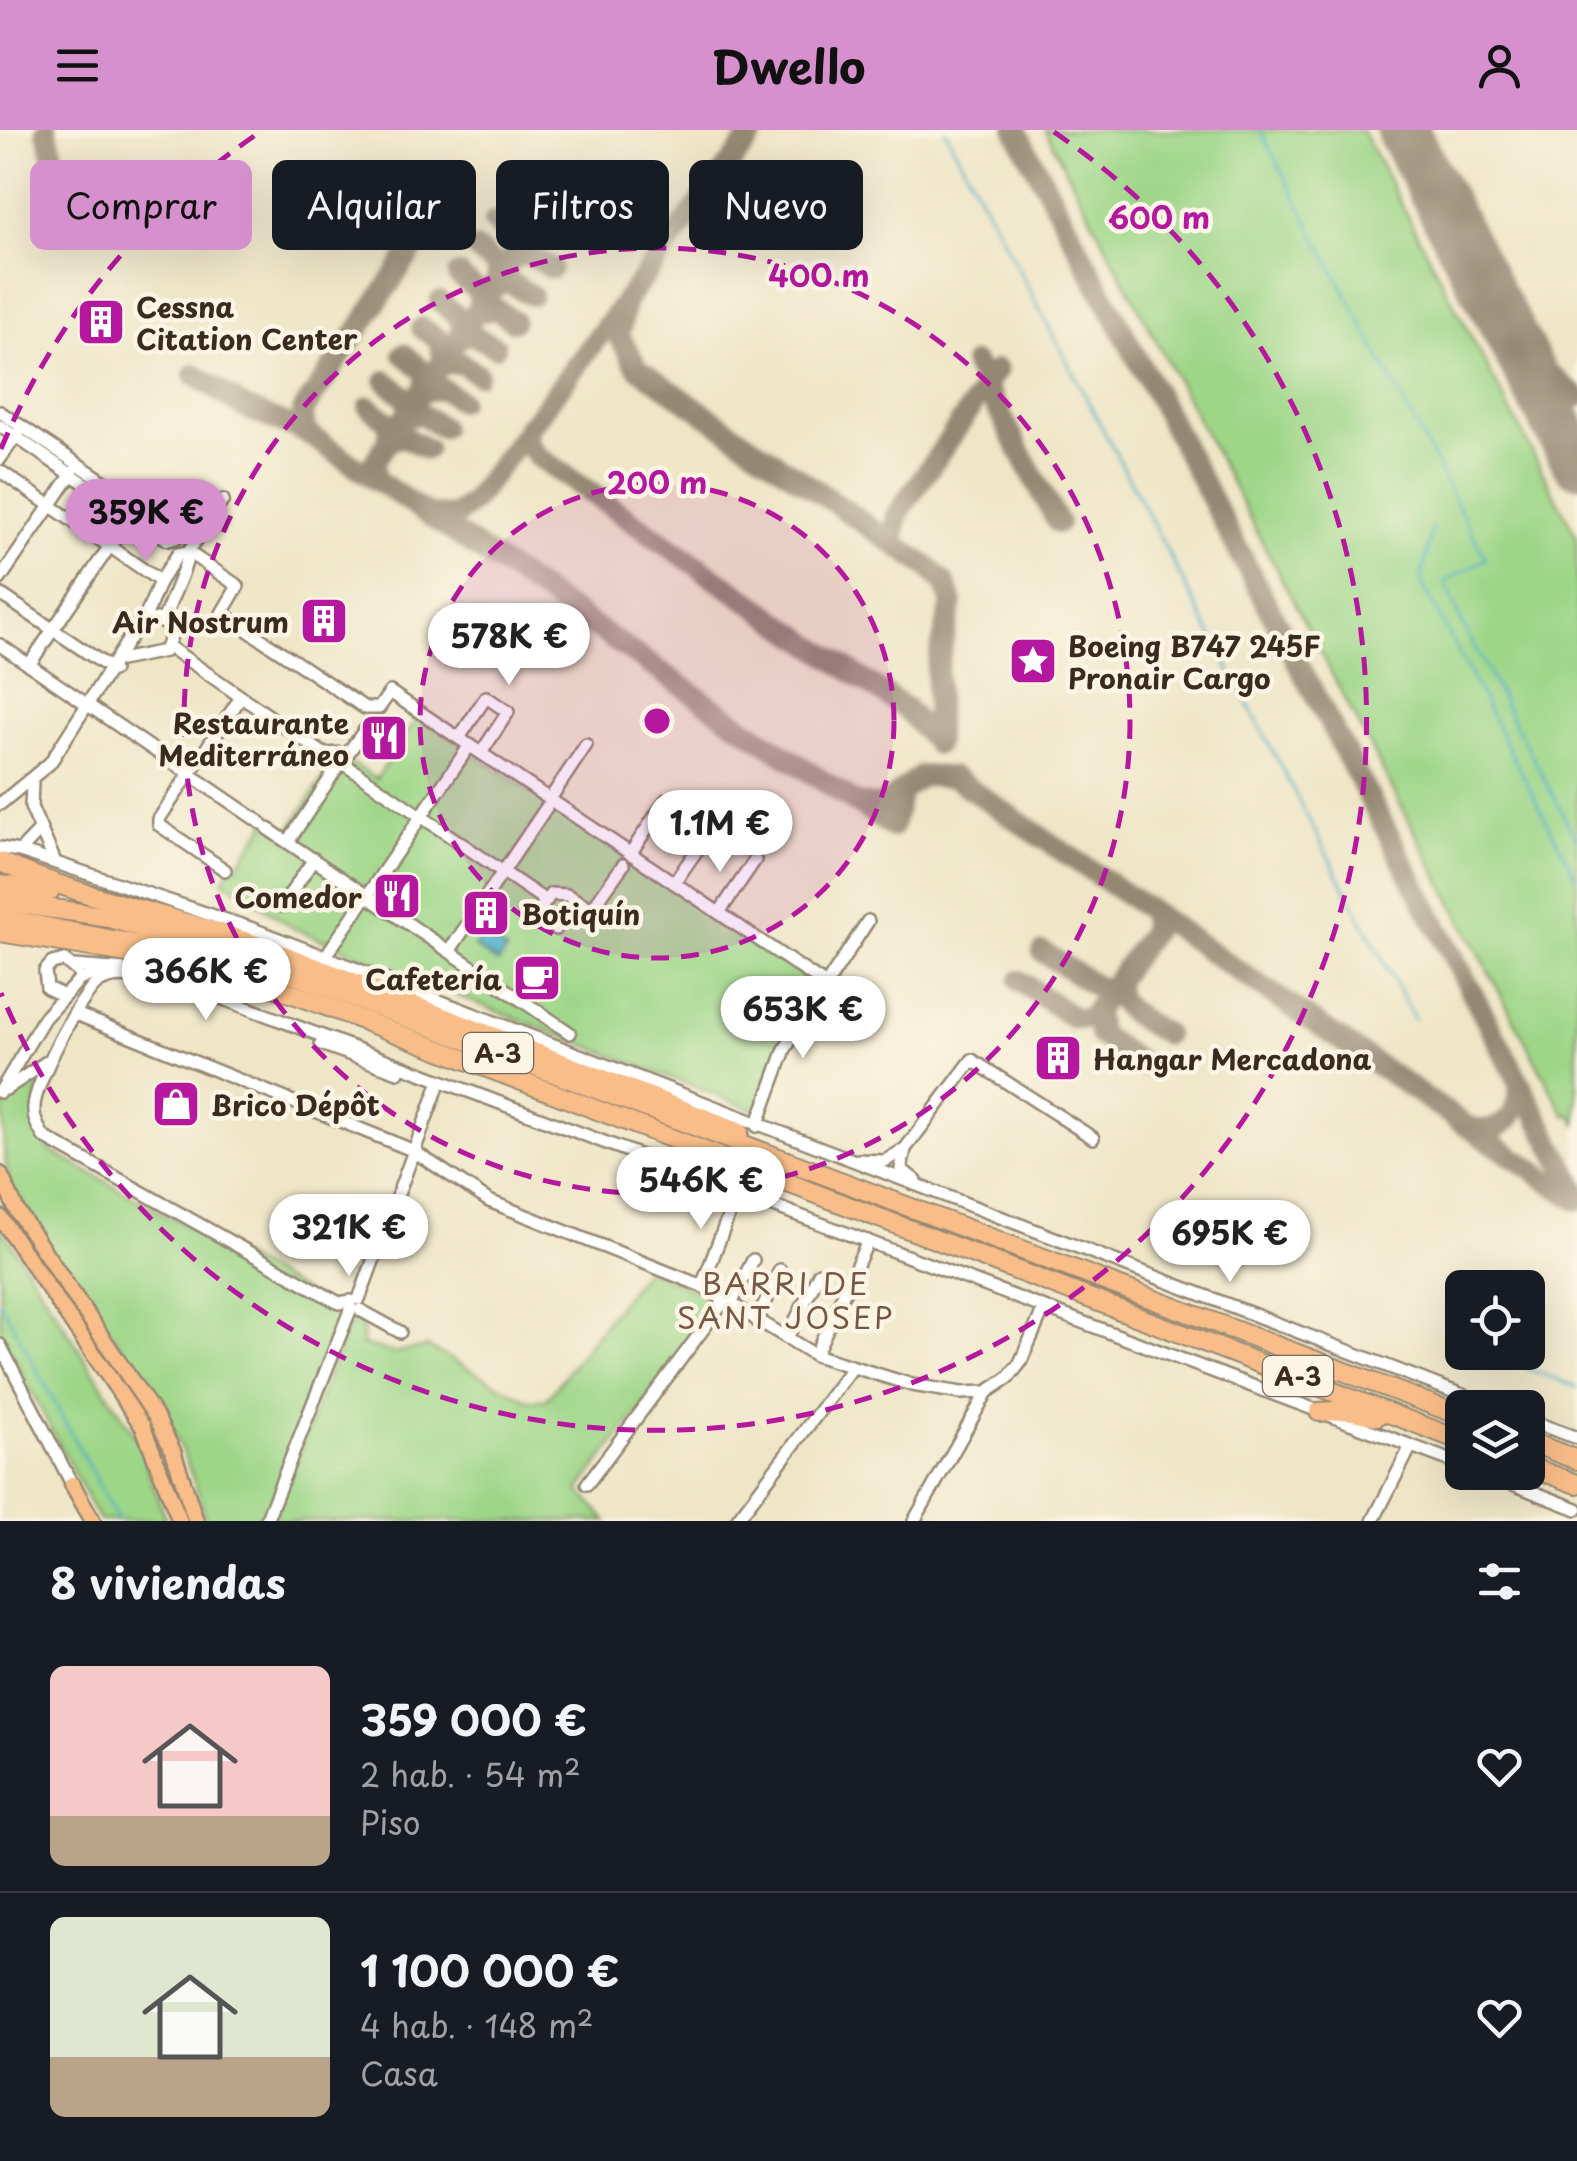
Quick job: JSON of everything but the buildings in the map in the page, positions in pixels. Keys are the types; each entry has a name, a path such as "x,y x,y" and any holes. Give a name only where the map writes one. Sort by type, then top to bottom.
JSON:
{"highway":[{"path":"0,862 37,878 208,927 461,1022 966,1222 988,1236"},
{"path":"0,885 134,906"},
{"name":"A-3","path":"0,901 102,916 252,960 1445,1410"},
{"name":"A-3","path":"0,918 171,951 1445,1435"},
{"path":"0,932 64,940 198,970 309,1009 369,1024"},
{"path":"1319,1412 1368,1412 1426,1435 1445,1438"},
{"path":"1545,1448 1577,1460"},
{"path":"1545,1472 1577,1484"}],"main road":[{"path":"0,1174 17,1211 156,1417 173,1451 196,1521"},
{"path":"0,1217 121,1389 156,1452 180,1521"},
{"path":"156,1452 156,1468 172,1521"},
{"path":"72,1484 91,1521"}],"street":[{"path":"0,412 19,432 135,510 29,665"},
{"path":"0,426 19,432"},
{"path":"0,459 19,432"},
{"path":"0,579 75,469"},
{"path":"0,471 166,579"},
{"path":"55,862 38,832 31,808 28,792 34,779 116,665 166,579 189,561 188,552 223,500"},
{"path":"188,552 238,586 222,612 364,708 379,708 390,692 626,859 674,883 826,985"},
{"path":"116,665 144,654 155,656 169,646 171,636 163,622 166,579"},
{"path":"0,594 53,630 116,665"},
{"path":"144,620 163,622"},
{"path":"134,633 136,645 144,654"},
{"path":"0,646 570,1033"},
{"path":"169,646 324,754 348,753 367,727"},
{"path":"225,870 159,825 159,819 240,698"},
{"path":"325,957 470,745"},
{"path":"450,950 586,745"},
{"path":"288,842 341,762 546,901"},
{"path":"5,802 34,779"},
{"path":"556,929 542,916 546,901 558,893 592,909 666,800"},
{"path":"5,802 31,808"},
{"path":"674,883 710,830"},
{"path":"20,851 38,832"},
{"path":"0,848 55,862 250,928 1449,1390"},
{"path":"282,906 314,860"},
{"path":"720,914 755,860"},
{"path":"757,1126 785,1049 868,921"},
{"path":"250,928 276,930 323,949 337,944"},
{"path":"337,944 342,957 420,994"},
{"path":"44,1018 44,976 52,962 130,968 1445,1459"},
{"path":"74,966 79,980"},
{"path":"4,1090 44,1018 62,996 73,991 79,980 130,968"},
{"path":"400,1332 55,1146 35,1122 36,1092 76,1014 100,980 124,976 157,982 384,1068 421,1074"},
{"path":"47,988 62,996"},
{"path":"76,1014 412,1150 489,1201 702,1286 815,1355 928,1388 987,1392"},
{"path":"4,1090 53,1057"},
{"path":"880,1174 903,1153 972,1060 1092,1138"},
{"path":"266,1521 440,1081"},
{"path":"806,1145 868,1163 886,1161 903,1153"},
{"path":"903,1153 905,1176 950,1201"},
{"path":"702,1286 738,1193"},
{"path":"815,1355 868,1241"},
{"path":"587,1484 728,1302 753,1260"},
{"path":"757,1321 780,1270"},
{"path":"787,1338 818,1273"},
{"path":"914,1521 987,1392 1008,1378 1020,1363 1044,1308"},
{"path":"0,1345 72,1484"},
{"path":"736,1521 852,1368"},
{"path":"1545,1426 1577,1438"},
{"path":"1373,1521 1411,1446"},
{"path":"1530,1490 1577,1508"}],"green space":[{"path":"1045,130 1362,130 1577,537 1577,1125 1571,1114 1566,1116 1548,1084"},
{"path":"419,716 819,986 779,1046 754,1110 450,993 346,950 328,938 325,941 295,929 223,880 232,866 236,868 268,820 287,833 339,755 376,779"},
{"path":"44,1072 37,1091 37,1112 49,1150 342,1313 264,1521 206,1521 190,1470 146,1383 36,1227 10,1183 3,1137 8,1094"},
{"path":"0,1226 137,1439 166,1521 99,1521 0,1331"},
{"path":"646,1269 709,1296 712,1313 579,1490 607,1521 273,1521 343,1335 357,1318 363,1328 362,1345 393,1353 428,1347 528,1400 546,1400"}],"water":[{"path":"482,935 507,951 498,963 474,947"}],"waterway":[{"path":"945,130 1414,1019"},
{"path":"1260,130 1486,559 1445,581 1463,625 1577,841"},
{"path":"1432,528 1421,581 1577,879"},
{"path":"0,1301 118,1521"},
{"path":"1531,1370 1577,1387"}],"taxiway":[{"path":"46,130 55,160"},
{"path":"430,515 455,516 472,502 756,130"},
{"path":"1016,130 1577,1191"},
{"path":"377,481 374,462 512,259 515,239 494,222"},
{"path":"476,249 497,266 498,279"},
{"path":"305,432 303,411 412,250"},
{"path":"512,259 525,253 551,268"},
{"path":"458,275 479,292 479,307"},
{"path":"492,288 507,281 531,295"},
{"path":"626,299 619,336 638,368 928,567 945,584 952,603 937,667 936,744"},
{"path":"440,302 461,319 462,333"},
{"path":"476,312 497,309 513,321"},
{"path":"1506,327 1535,362 1577,397"},
{"path":"422,328 439,339 444,359"},
{"path":"458,338 470,333 495,347"},
{"path":"404,354 425,372 426,386"},
{"path":"440,364 461,363 477,374"},
{"path":"974,364 1058,523"},
{"path":"894,543 897,515 997,370"},
{"path":"195,375 245,408 305,432 857,804 883,806 921,776 953,777 1467,1126 1489,1129 1507,1120 1517,1103 1518,1081"},
{"path":"386,381 408,399 408,412"},
{"path":"422,391 443,389 459,400"},
{"path":"369,407 390,424 388,441 403,436 426,449"},
{"path":"403,419 419,413 441,427"},
{"path":"528,426 527,442 537,456 906,709 936,743"},
{"path":"858,804 892,827 900,797"},
{"path":"1020,981 1073,1018 1089,1019 1152,931 1152,914 1147,908"},
{"path":"1043,952 1095,986 1107,989 1117,982 1119,999 1125,1007 1165,1034"},
{"path":"1095,1015 1100,1035 1144,1065"},
{"path":"1470,1128 1577,1200"}],"runway":[{"path":"1402,130 1577,461"}],"place":[{"name":"Cessna Citation Center","path":"101,322"},
{"name":"Air Nostrum","path":"324,621"},
{"name":"Boeing B747 245F Pronair Cargo","path":"1033,661"},
{"name":"Restaurante Mediterráneo","path":"384,738"},
{"name":"Comedor","path":"397,896"},
{"name":"Botiquín","path":"486,913"},
{"name":"Cafetería","path":"537,978"},
{"name":"Hangar Mercadona","path":"1058,1058"},
{"name":"Brico Dépôt","path":"176,1104"}],"district":[{"name":"BARRI DE SANT JOSEP","path":"786,1299"}]}
